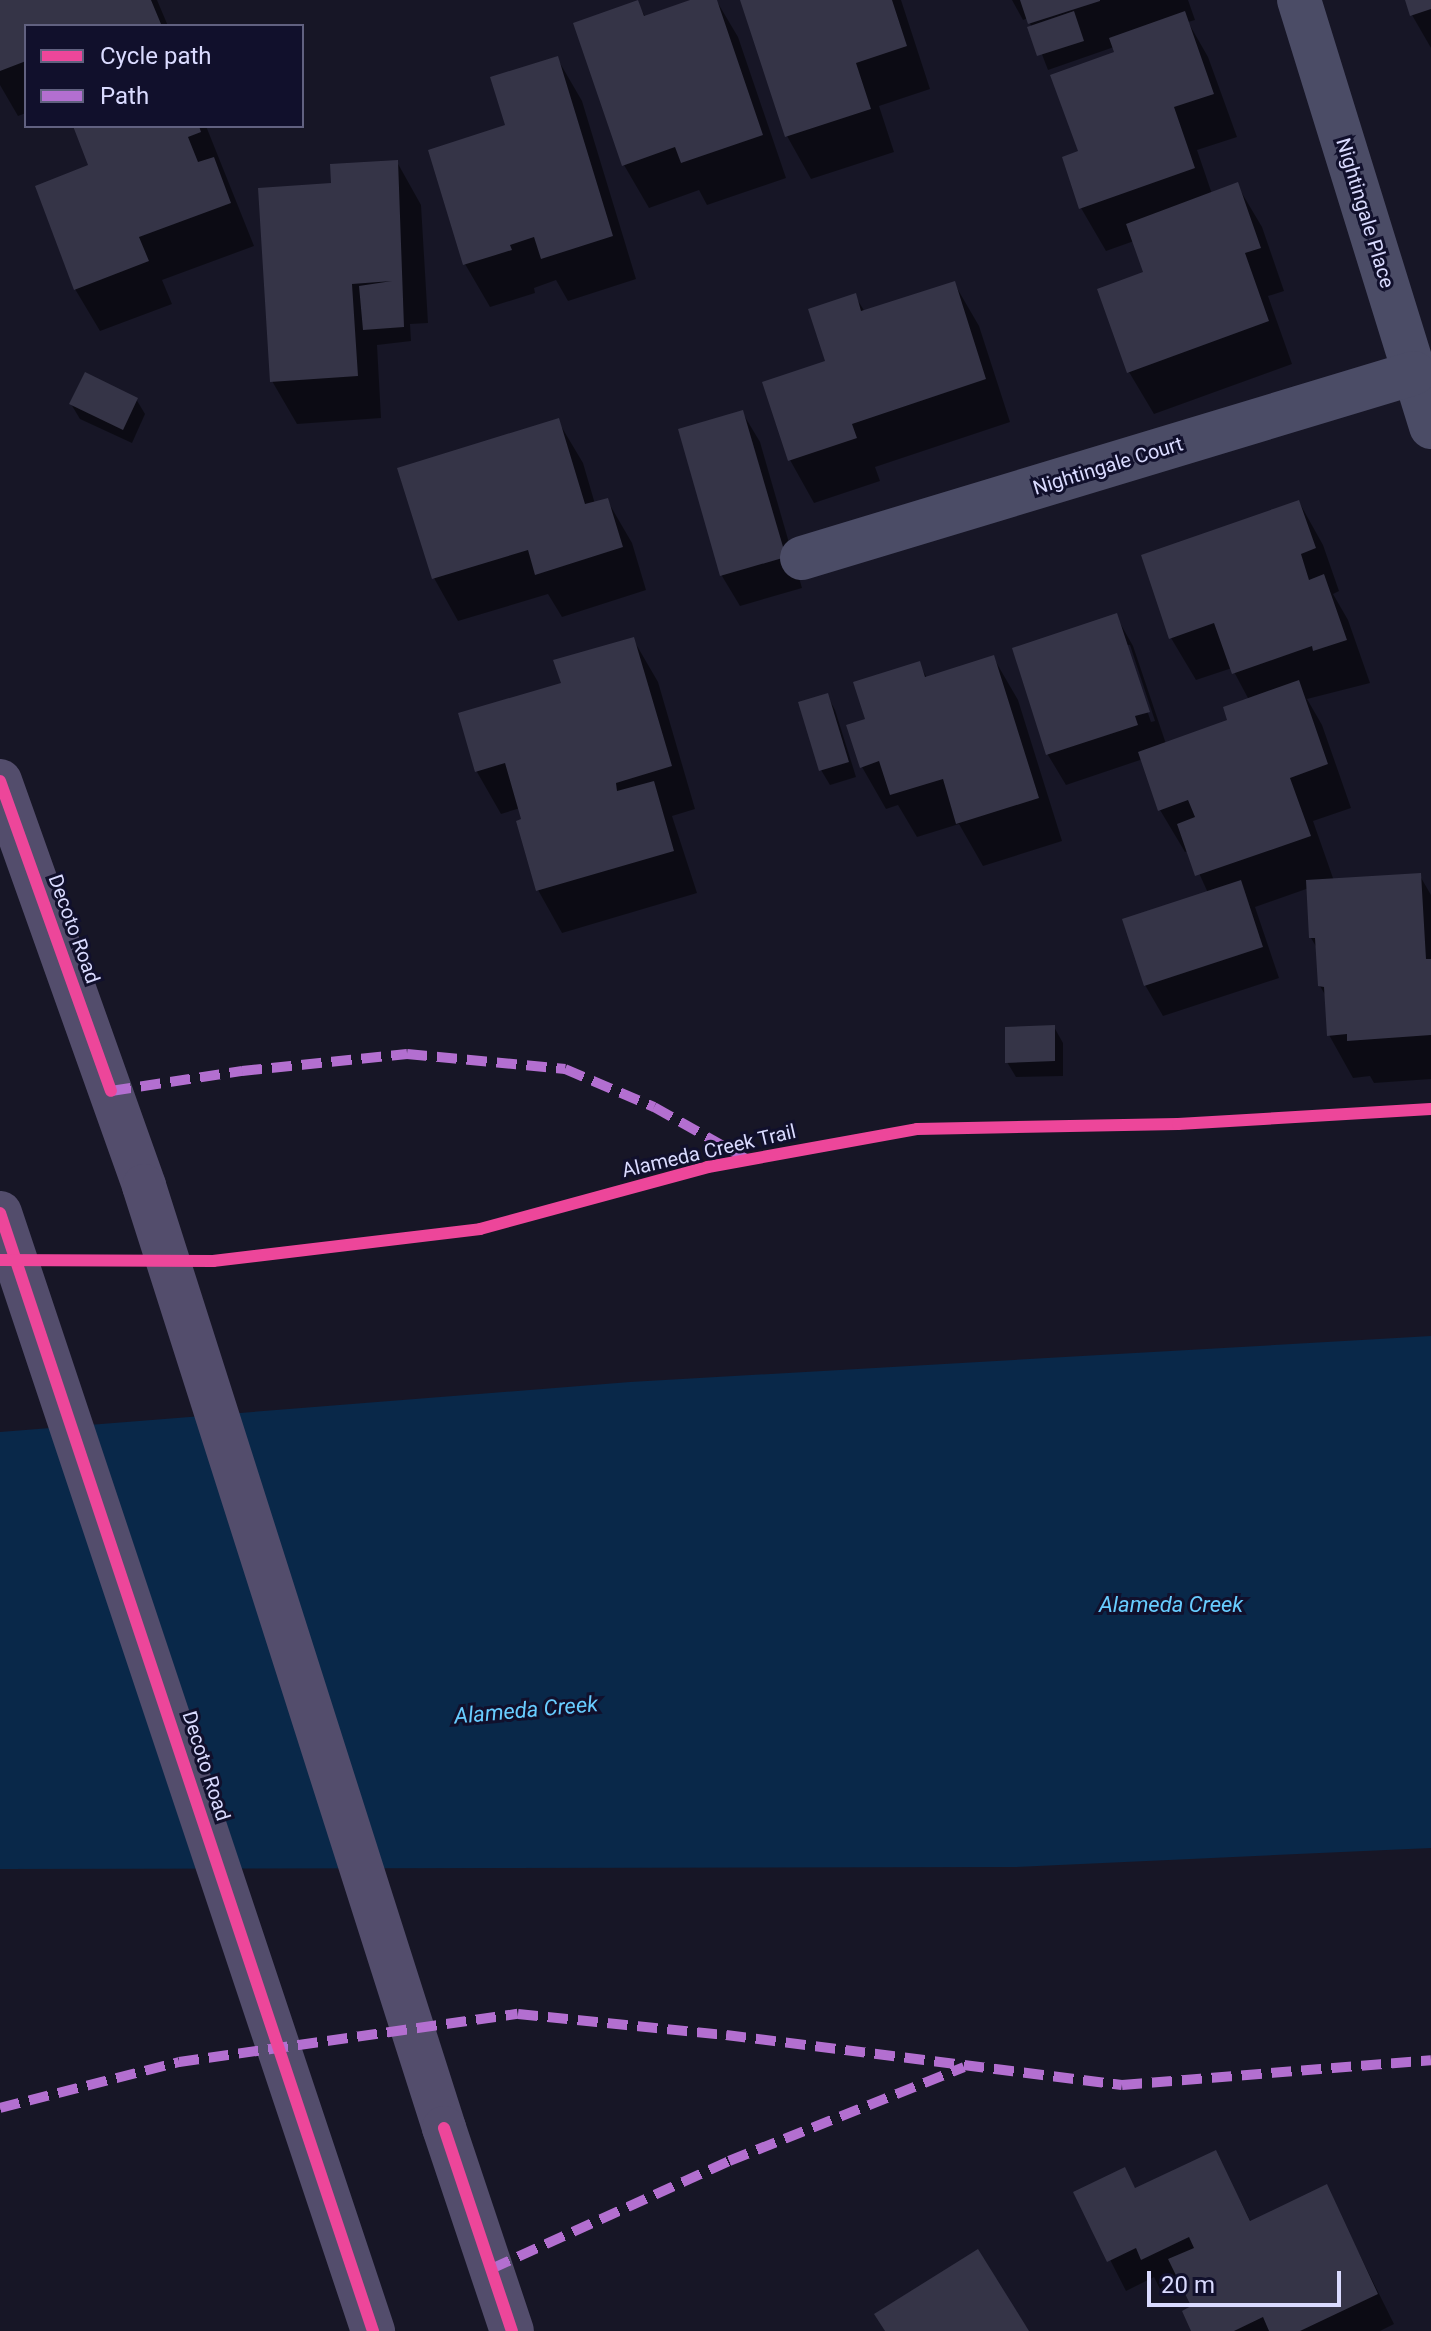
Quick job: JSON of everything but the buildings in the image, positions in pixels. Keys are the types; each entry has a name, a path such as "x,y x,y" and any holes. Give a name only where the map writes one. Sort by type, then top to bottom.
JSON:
{"main road":[{"name":"Decoto Road","path":"0,781 144,1186 444,2128 512,2331"},
{"name":"Decoto Road","path":"0,1213 373,2331"}],"street":[{"name":"Nightingale Place","path":"1299,0 1431,427"},
{"name":"Nightingale Court","path":"802,558 1414,373"}],"path":[{"path":"61,1261 122,1261"}],"water":[{"name":"Alameda Creek","path":"1431,1336 1431,1848 1016,1867 0,1869 0,1432 630,1382"}],"marked path":[{"path":"111,1091 242,1071 407,1054 565,1069 654,1107 748,1160"},
{"path":"0,2108 179,2062 518,2014 726,2035 1122,2085 1431,2060"},
{"path":"491,2269 729,2161 964,2067"}],"cycle path":[{"path":"0,781 111,1091"},
{"name":"Alameda Creek Trail","path":"0,1260 213,1261 480,1229 708,1167 917,1129 1178,1124 1431,1109"},
{"path":"0,1213 373,2331"},
{"path":"444,2128 512,2331"}]}
